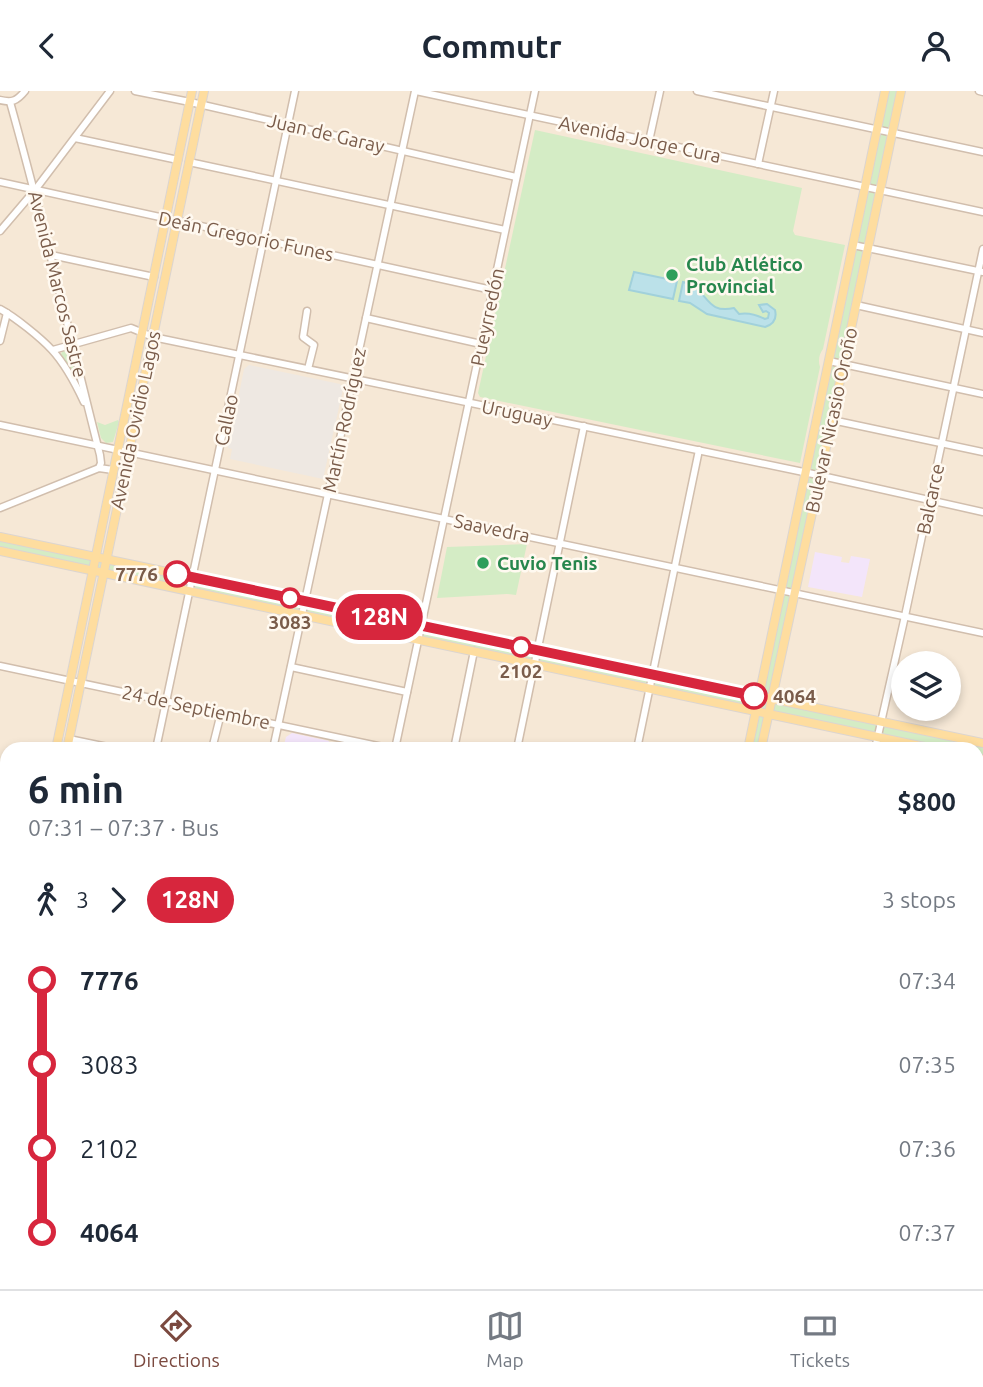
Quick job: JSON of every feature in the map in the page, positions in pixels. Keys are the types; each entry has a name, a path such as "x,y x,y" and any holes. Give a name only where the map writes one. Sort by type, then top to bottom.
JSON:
{"main road":[{"name":"Avenida Ovidio Lagos","path":"57,742 192,91"},
{"name":"Avenida Ovidio Lagos","path":"68,742 204,91"},
{"name":"Bulevar Nicasio Oroño","path":"749,742 885,91"},
{"name":"Bulevar Nicasio Oroño","path":"762,742 901,91"},
{"path":"0,537 978,742"},
{"path":"0,551 901,742"}],"street":[{"path":"0,100 10,102 18,99 25,91"},
{"path":"0,231 35,190 110,91"},
{"name":"Juan de Garay","path":"135,91 516,177"},
{"name":"Callao","path":"157,742 295,91"},
{"name":"Avenida Jorge Cura","path":"415,91 983,212"},
{"name":"Martín Rodríguez","path":"274,742 415,91"},
{"name":"Pueyrredón","path":"396,742 535,91"},
{"path":"649,141 660,91"},
{"path":"697,91 983,152"},
{"path":"758,164 774,91"},
{"name":"Avenida Marcos Sastre","path":"10,102 74,344 98,445 101,463 99,468"},
{"path":"75,138 178,160"},
{"path":"189,162 505,230"},
{"name":"Deán Gregorio Funes","path":"0,183 492,290"},
{"path":"853,245 981,272"},
{"name":"Balcarce","path":"877,742 966,329 981,272 983,249"},
{"path":"51,255 154,277"},
{"path":"856,305 983,333"},
{"path":"0,341 3,311"},
{"path":"3,311 53,351 78,388 90,414"},
{"path":"307,311 303,337 314,347 308,369"},
{"path":"366,318 481,344"},
{"name":"Uruguay","path":"53,351 131,328 153,337 983,512"},
{"path":"829,362 983,394"},
{"path":"832,419 983,452"},
{"name":"Saavedra","path":"0,425 983,633"},
{"path":"518,742 584,426"},
{"path":"638,742 699,450"},
{"path":"0,507 99,468 113,470"},
{"path":"455,742 474,651"},
{"name":"24 de Septiembre","path":"0,666 360,742"},
{"path":"291,667 407,692"},
{"path":"214,742 221,713"},
{"path":"69,739 83,742"}],"shaded area":[{"path":"0,91 983,91 983,742 0,742"},
{"path":"249,365 340,384 343,389 323,479 230,459 232,449 228,448 244,369"},
{"path":"815,552 842,557 841,562 849,563 851,556 870,559 862,597 808,587"},
{"path":"292,733 329,741 285,742 286,737"}],"green space":[{"path":"885,91 901,91 772,699 978,742 902,742 769,713 763,742 749,742 756,711 0,551 0,537 759,697"},
{"name":"Club Atlético Provincial","path":"535,130 802,188 793,231 795,235 845,245 819,358 820,367 800,463 480,397 478,393"},
{"path":"66,350 72,354 80,385 60,357"},
{"path":"118,420 113,442 106,443 101,438 97,422 105,425"},
{"name":"Cuvio Tenis","path":"527,544 516,595 437,598 447,547"}],"water":[{"path":"634,272 677,281 673,299 629,290"},
{"path":"683,282 698,290 717,308 734,308 739,314 753,314 765,319 769,313 763,312 759,305 767,304 775,310 775,318 765,327 707,314 690,303 679,301"}],"bus line":[{"name":"128N","path":"177,574 754,696"}],"place":[{"name":"Club Atlético Provincial","path":"672,275"},
{"name":"Cuvio Tenis","path":"483,563"},
{"name":"7776","path":"177,574"},
{"name":"3083","path":"290,598"},
{"name":"2102","path":"521,647"},
{"name":"4064","path":"754,696"}]}
